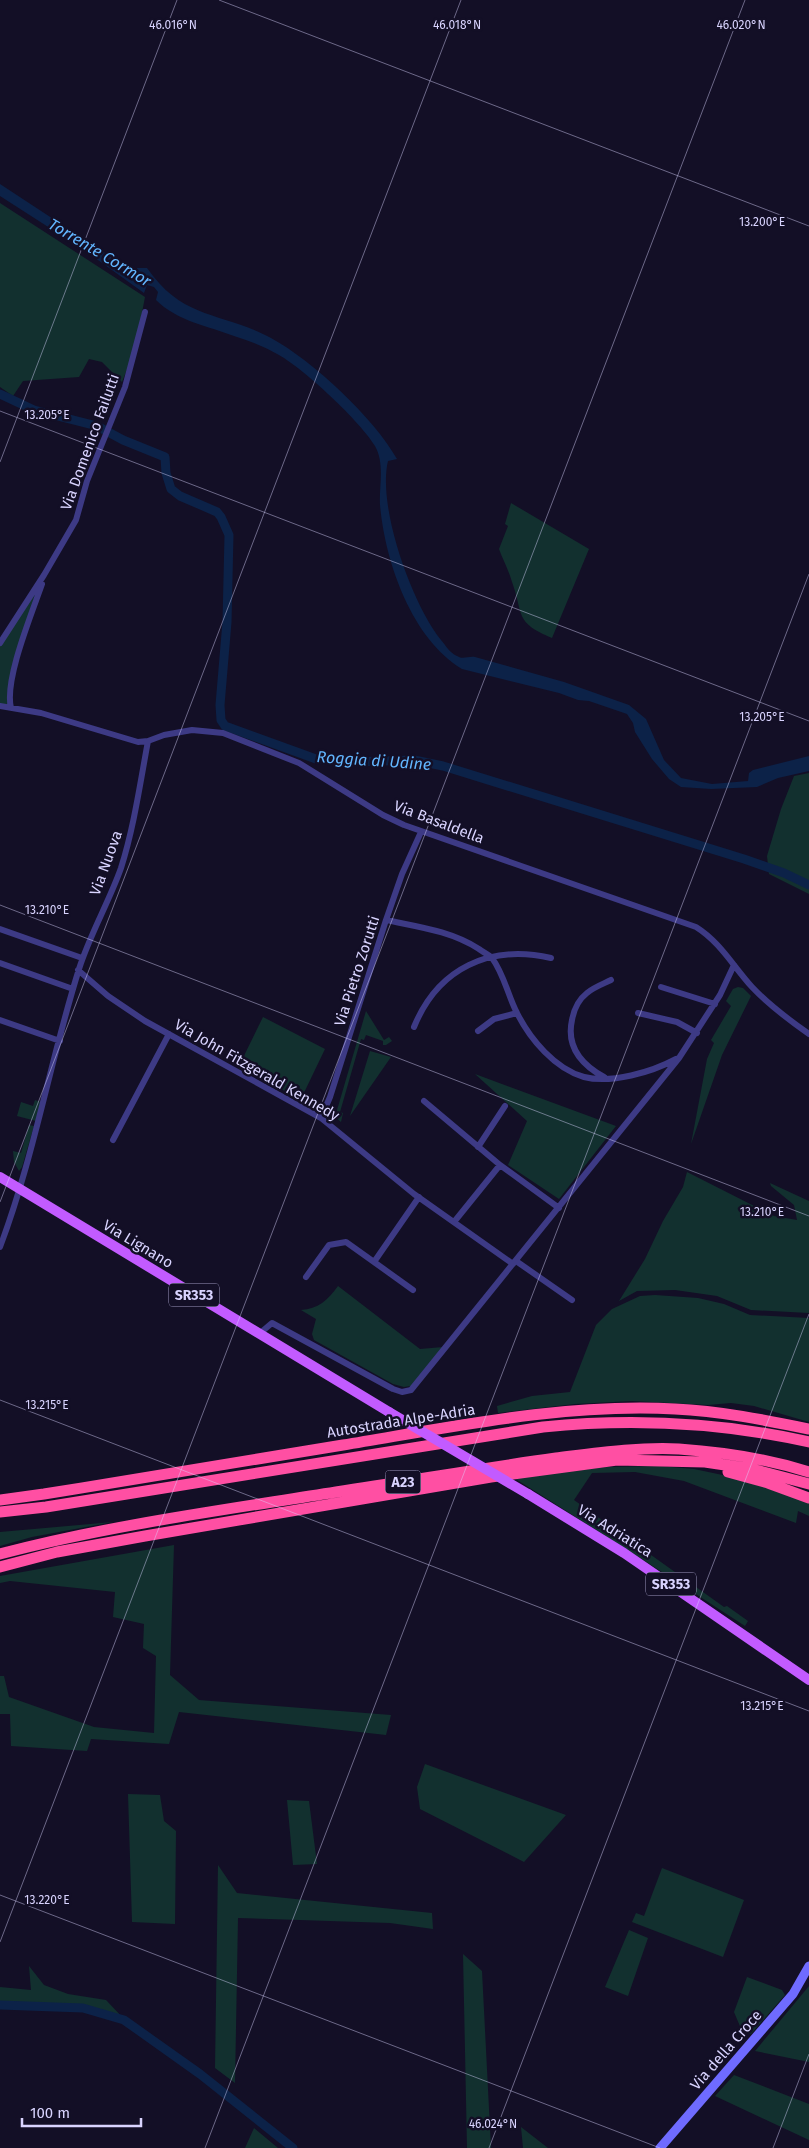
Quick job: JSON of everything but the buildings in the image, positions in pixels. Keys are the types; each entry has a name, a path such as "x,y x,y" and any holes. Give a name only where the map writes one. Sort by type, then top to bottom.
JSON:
{"highway":[{"name":"Autostrada Alpe-Adria","path":"0,1500 394,1436 566,1412 610,1409 674,1409 734,1415 809,1429"},
{"name":"Autostrada Alpe-Adria","path":"0,1512 46,1507 392,1450 569,1424 644,1421 704,1424 809,1442"},
{"name":"A23","path":"0,1554 100,1532 247,1507 526,1462 620,1450 678,1449 714,1453 809,1472"},
{"name":"A23","path":"0,1567 57,1552 145,1536 491,1478 617,1460 706,1462 743,1468 809,1484"},
{"name":"A23","path":"673,1460 768,1482 809,1498"}],"main road":[{"name":"Via Lignano","path":"0,1177 528,1494"},
{"name":"Via Adriatica","path":"528,1494 624,1553 809,1680"},
{"name":"Via della Croce","path":"660,2148 793,1994 809,1966"}],"street":[{"name":"Via Domenico Failutti","path":"44,576 76,520 88,481 125,387 145,312"},
{"path":"0,643 44,576"},
{"path":"11,708 9,699 14,670 44,576"},
{"name":"Via Basaldella","path":"0,706 41,714 127,739 148,741 164,735 192,730 223,733 299,763 383,815 421,832 696,927 715,941 734,966 768,1003 809,1034"},
{"name":"Via Nuova","path":"0,1247 19,1189 78,970 120,869 133,822 148,741"},
{"name":"Via Pietro Zorutti","path":"320,1118 333,1088 402,874 421,832"},
{"path":"386,920 447,932 474,946 491,958 517,1013 535,1041 557,1063 584,1077 646,1073 679,1058"},
{"path":"0,929 82,958"},
{"path":"414,1027 426,1003 460,969 511,952 522,952 551,958"},
{"path":"0,963 73,989"},
{"path":"259,1334 272,1323 393,1389 407,1392 415,1387 679,1058 697,1033 734,966"},
{"name":"Via John Fitzgerald Kennedy","path":"78,970 108,996 144,1021 320,1118 419,1197 572,1300"},
{"path":"605,1077 590,1069 580,1058 570,1037 574,1012 579,1000 588,992 611,980"},
{"path":"661,987 714,1004"},
{"path":"478,1030 494,1019 517,1013"},
{"path":"638,1013 677,1022 697,1033"},
{"path":"0,1020 60,1041"},
{"path":"113,1140 168,1034"},
{"path":"424,1101 500,1166 559,1208"},
{"path":"478,1146 505,1106"},
{"path":"454,1222 500,1166"},
{"path":"374,1262 419,1197"},
{"path":"306,1277 329,1245 346,1242 413,1290"}],"green space":[{"path":"0,203 145,297 135,349 122,382 102,362 89,359 79,377 23,381 13,396 0,387"},
{"path":"511,503 589,549 552,638 531,627 522,616 511,578 499,549 508,526 505,524"},
{"path":"44,575 14,670 11,708 0,706 0,643"},
{"path":"809,773 809,894 769,874 767,856 781,809 794,776"},
{"path":"743,988 751,996 722,1055 691,1144 707,1059 714,1043 711,1040 731,1006 726,1001 733,989"},
{"path":"366,1011 384,1040 389,1037 392,1041 383,1045 383,1041 366,1035 364,1040 361,1039 340,1112 343,1113 341,1122 335,1117"},
{"path":"263,1017 325,1049 301,1099 238,1068"},
{"path":"370,1051 391,1057 350,1116"},
{"path":"475,1074 616,1126 559,1199 508,1165 527,1121"},
{"path":"35,1100 41,1102 36,1121 17,1116 21,1102 33,1106"},
{"path":"29,1125 34,1126 22,1167 19,1171 14,1162 13,1151 21,1153"},
{"path":"687,1172 774,1216 797,1220 794,1205 771,1186 770,1183 809,1201 809,1313 751,1310 717,1296 675,1290 637,1291 619,1301 645,1259 663,1221 683,1187"},
{"path":"338,1286 420,1349 443,1347 411,1386 404,1387 393,1384 314,1340 312,1334 316,1319 301,1310 318,1306"},
{"path":"655,1295 698,1298 724,1304 750,1315 809,1318 809,1422 754,1406 731,1403 708,1405 632,1401 575,1404 498,1413 497,1406 532,1396 570,1392 596,1325 612,1309 640,1296"},
{"path":"659,1466 694,1469 732,1477 809,1502 809,1516 798,1511 796,1523 684,1481 635,1472 592,1473 574,1500 724,1607 727,1606 748,1621 745,1626 514,1478 606,1467"},
{"path":"113,1522 32,1537 0,1546 0,1532"},
{"path":"174,1545 170,1675 199,1700 391,1715 386,1735 179,1712 169,1744 91,1739 87,1751 11,1746 10,1714 0,1714 0,1676 4,1676 9,1697 94,1727 154,1733 156,1656 143,1648 144,1624 113,1617 115,1592 10,1581 0,1583 0,1576"},
{"path":"425,1764 566,1815 524,1862 420,1809 417,1787"},
{"path":"128,1794 160,1795 164,1821 176,1831 175,1924 132,1922"},
{"path":"287,1800 309,1801 317,1864 293,1865"},
{"path":"218,1865 237,1893 432,1913 433,1929 390,1923 238,1918 235,2083 215,2068"},
{"path":"662,1868 744,1900 723,1957 632,1922 636,1913 644,1916"},
{"path":"629,1930 648,1938 628,1996 605,1987"},
{"path":"463,1954 482,1971 491,2148 467,2148"},
{"path":"29,1966 44,1985 68,1994 106,2000 123,2018 85,2005 0,2001 0,1987 31,1990"},
{"path":"747,1977 782,1990 785,1995 751,2034 742,2031 734,2012"},
{"path":"809,1986 809,2062 755,2051"},
{"path":"734,2075 809,2104 809,2140 715,2096"},
{"path":"521,2127 548,2148 523,2148"},
{"path":"254,2128 278,2148 245,2148"}],"water":[{"name":"Torrente Cormor","path":"0,184 137,274 137,268 147,268 175,298 189,306 204,313 253,329 288,348 323,376 358,409 374,426 397,459 388,461 386,480 392,528 409,580 419,603 430,624 452,653 459,657 475,657 564,682 629,705 646,719 664,760 681,778 712,784 748,781 749,773 753,770 809,756 809,771 778,778 757,787 711,789 681,787 669,779 652,759 635,732 633,723 627,714 589,701 578,700 559,693 462,669 444,655 428,638 404,596 388,550 383,527 380,505 381,467 378,453 368,436 345,410 303,372 279,355 252,342 193,322 173,313 156,300 158,292 154,287 147,285 144,293 84,250 0,196"}],"waterway":[{"name":"Roggia di Udine","path":"0,394 34,410 97,426 123,440 165,457 166,473 171,489 180,496 217,512 221,517 229,535 227,622 220,705 221,720 225,726 316,759 352,762 414,760 443,766 744,859 784,873 809,885"},
{"path":"0,2005 83,2008 124,2020 200,2074 293,2148"}]}
